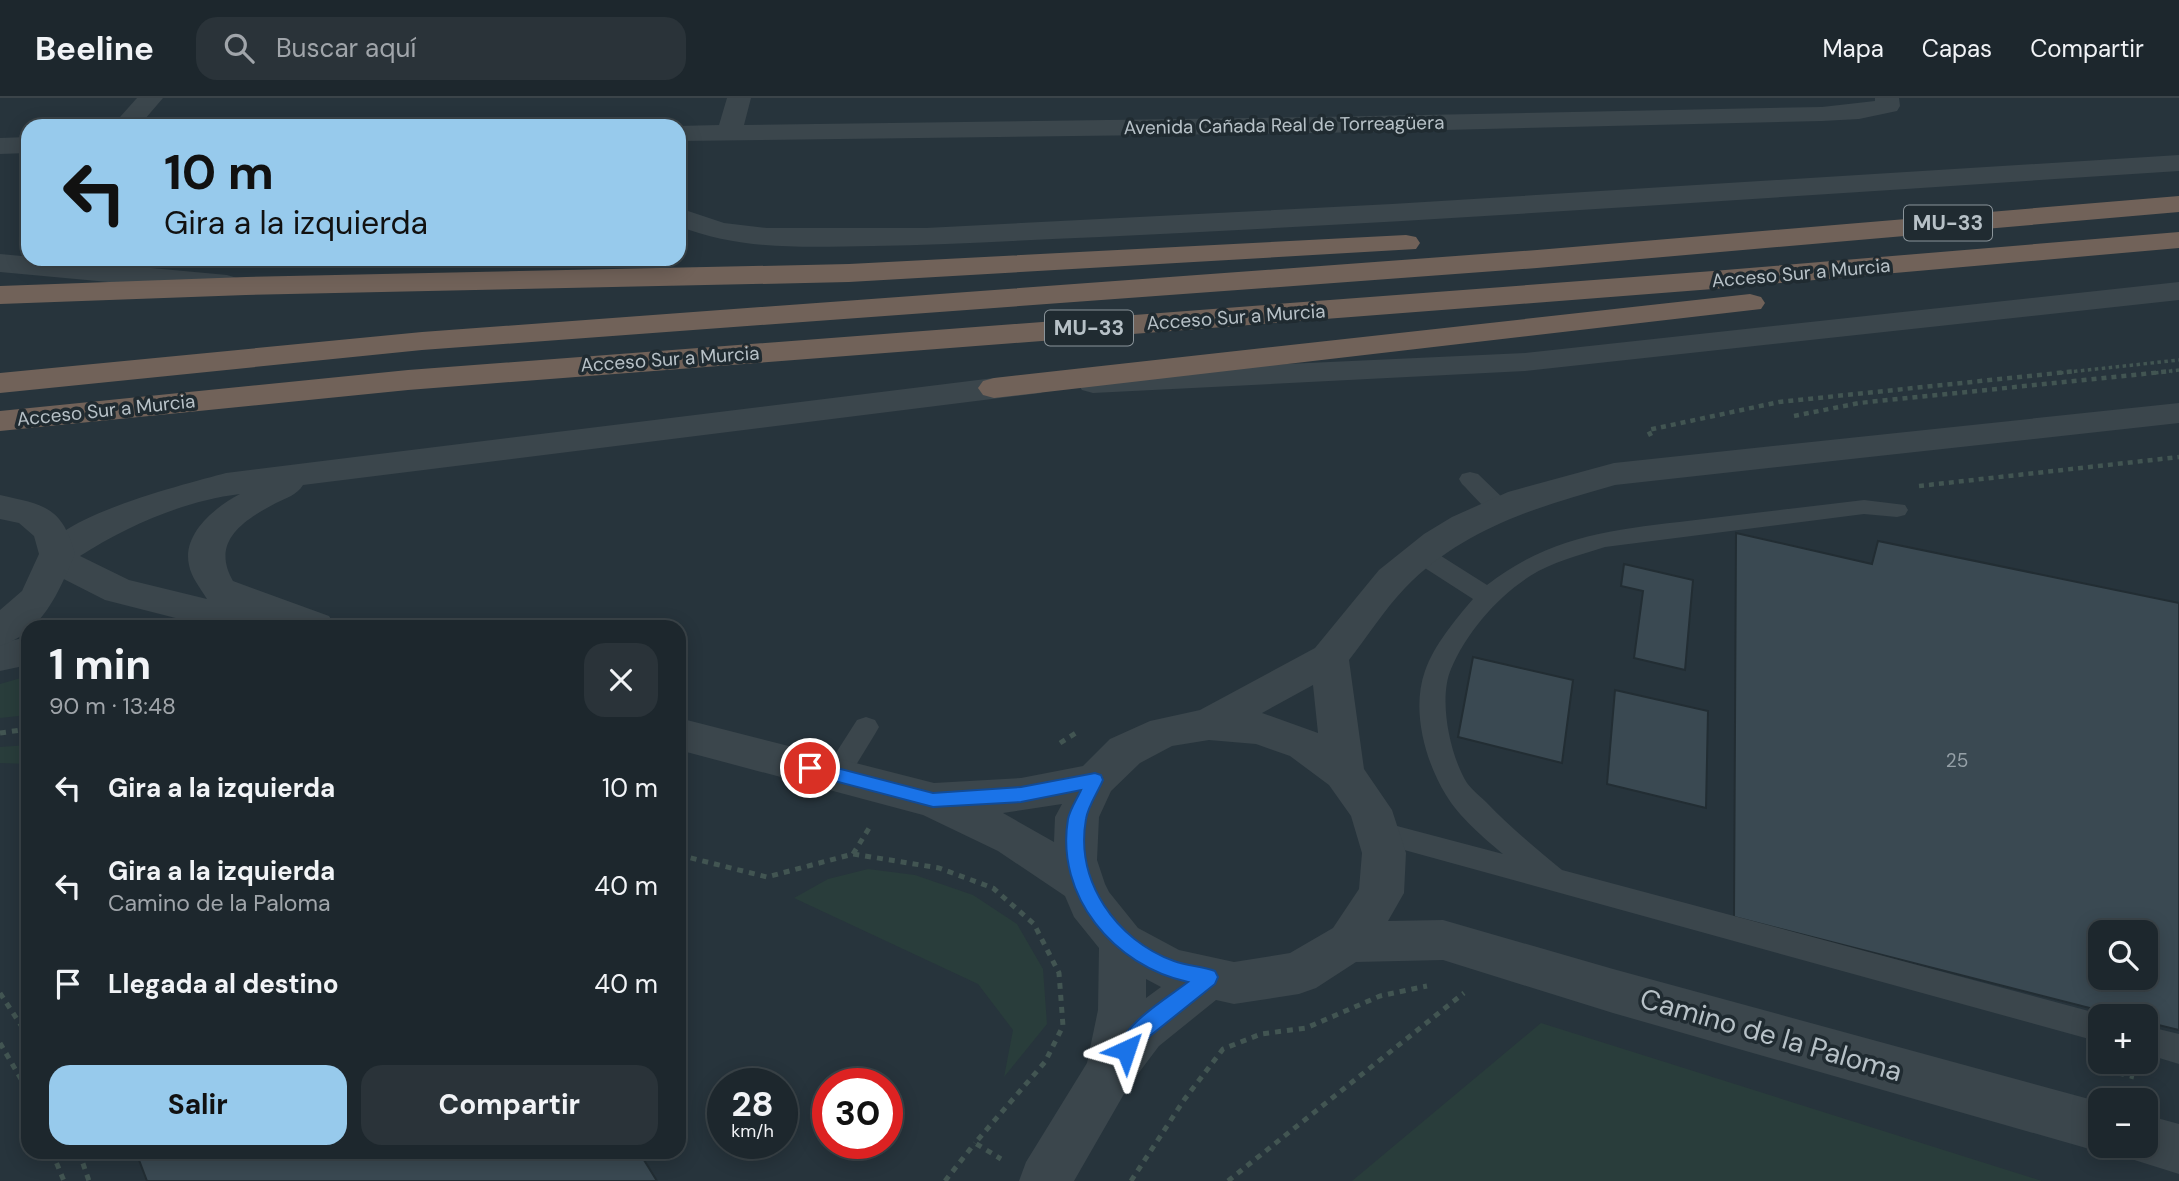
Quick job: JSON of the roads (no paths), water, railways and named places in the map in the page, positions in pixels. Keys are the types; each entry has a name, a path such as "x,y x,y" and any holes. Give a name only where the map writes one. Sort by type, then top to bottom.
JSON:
{"highway":[{"name":"Acceso Sur a Murcia","path":"0,383 422,341 1116,291 2179,204"},
{"path":"0,295 246,286 849,273 1665,229 1717,243"},
{"name":"Acceso Sur a Murcia","path":"0,421 408,380 1713,280 2179,240"},
{"path":"994,388 2179,253"}],"street":[{"path":"132,119 151,98"},
{"path":"729,132 739,98"},
{"path":"1310,98 1319,125"},
{"name":"Avenida Cañada Real de Torreagüera","path":"686,133 1319,125 1822,114 1859,112 1887,102"},
{"path":"0,146 21,145"},
{"path":"686,220 743,235 822,238 927,237 1528,206 2179,163"},
{"path":"0,263 21,265"},
{"path":"32,266 246,286"},
{"path":"0,632 37,599 57,557 98,528 152,505 226,484 994,388 1525,362 2179,291"},
{"path":"1209,724 1329,658 1392,579 1465,525 1500,508 1550,490 1614,474 2179,413"},
{"path":"300,620 220,590 206,564 209,543 224,520 259,496 317,471"},
{"path":"0,507 31,514 51,531 57,557 118,591 237,620"},
{"path":"0,657 21,652"},
{"path":"1329,658 1344,773"},
{"path":"1209,724 1258,728 1305,745 1344,773 1371,810 1378,832 1384,853 1381,893 1349,942 1298,972 1234,983 1170,969 1122,942 1090,903 1075,860 1077,817 1095,780 1125,751 1144,741 1164,732 1209,724"},
{"path":"686,736 933,800 1013,838 1083,884"},
{"path":"933,800 1021,794 1095,780"},
{"name":"Camino de la Paloma","path":"1381,893 1461,946"},
{"path":"1110,1070 1122,1010 1122,942"},
{"name":"Camino de la Paloma","path":"1349,942 1461,946 2088,1124"},
{"path":"1026,1171 1142,1030 1209,977"},
{"path":"2158,1143 2179,1149"}],"lane":[{"path":"1470,479 1500,508"},
{"path":"1554,880 1502,837 1457,790 1437,744 1433,707 1437,671 1462,628 1488,597 1522,570 1559,553 1603,540 1864,507 1897,510"},
{"path":"1422,555 1488,597"},
{"path":"836,775 866,727"},
{"path":"1378,832 2088,1025"},
{"path":"2158,1043 2179,1049"}]}
